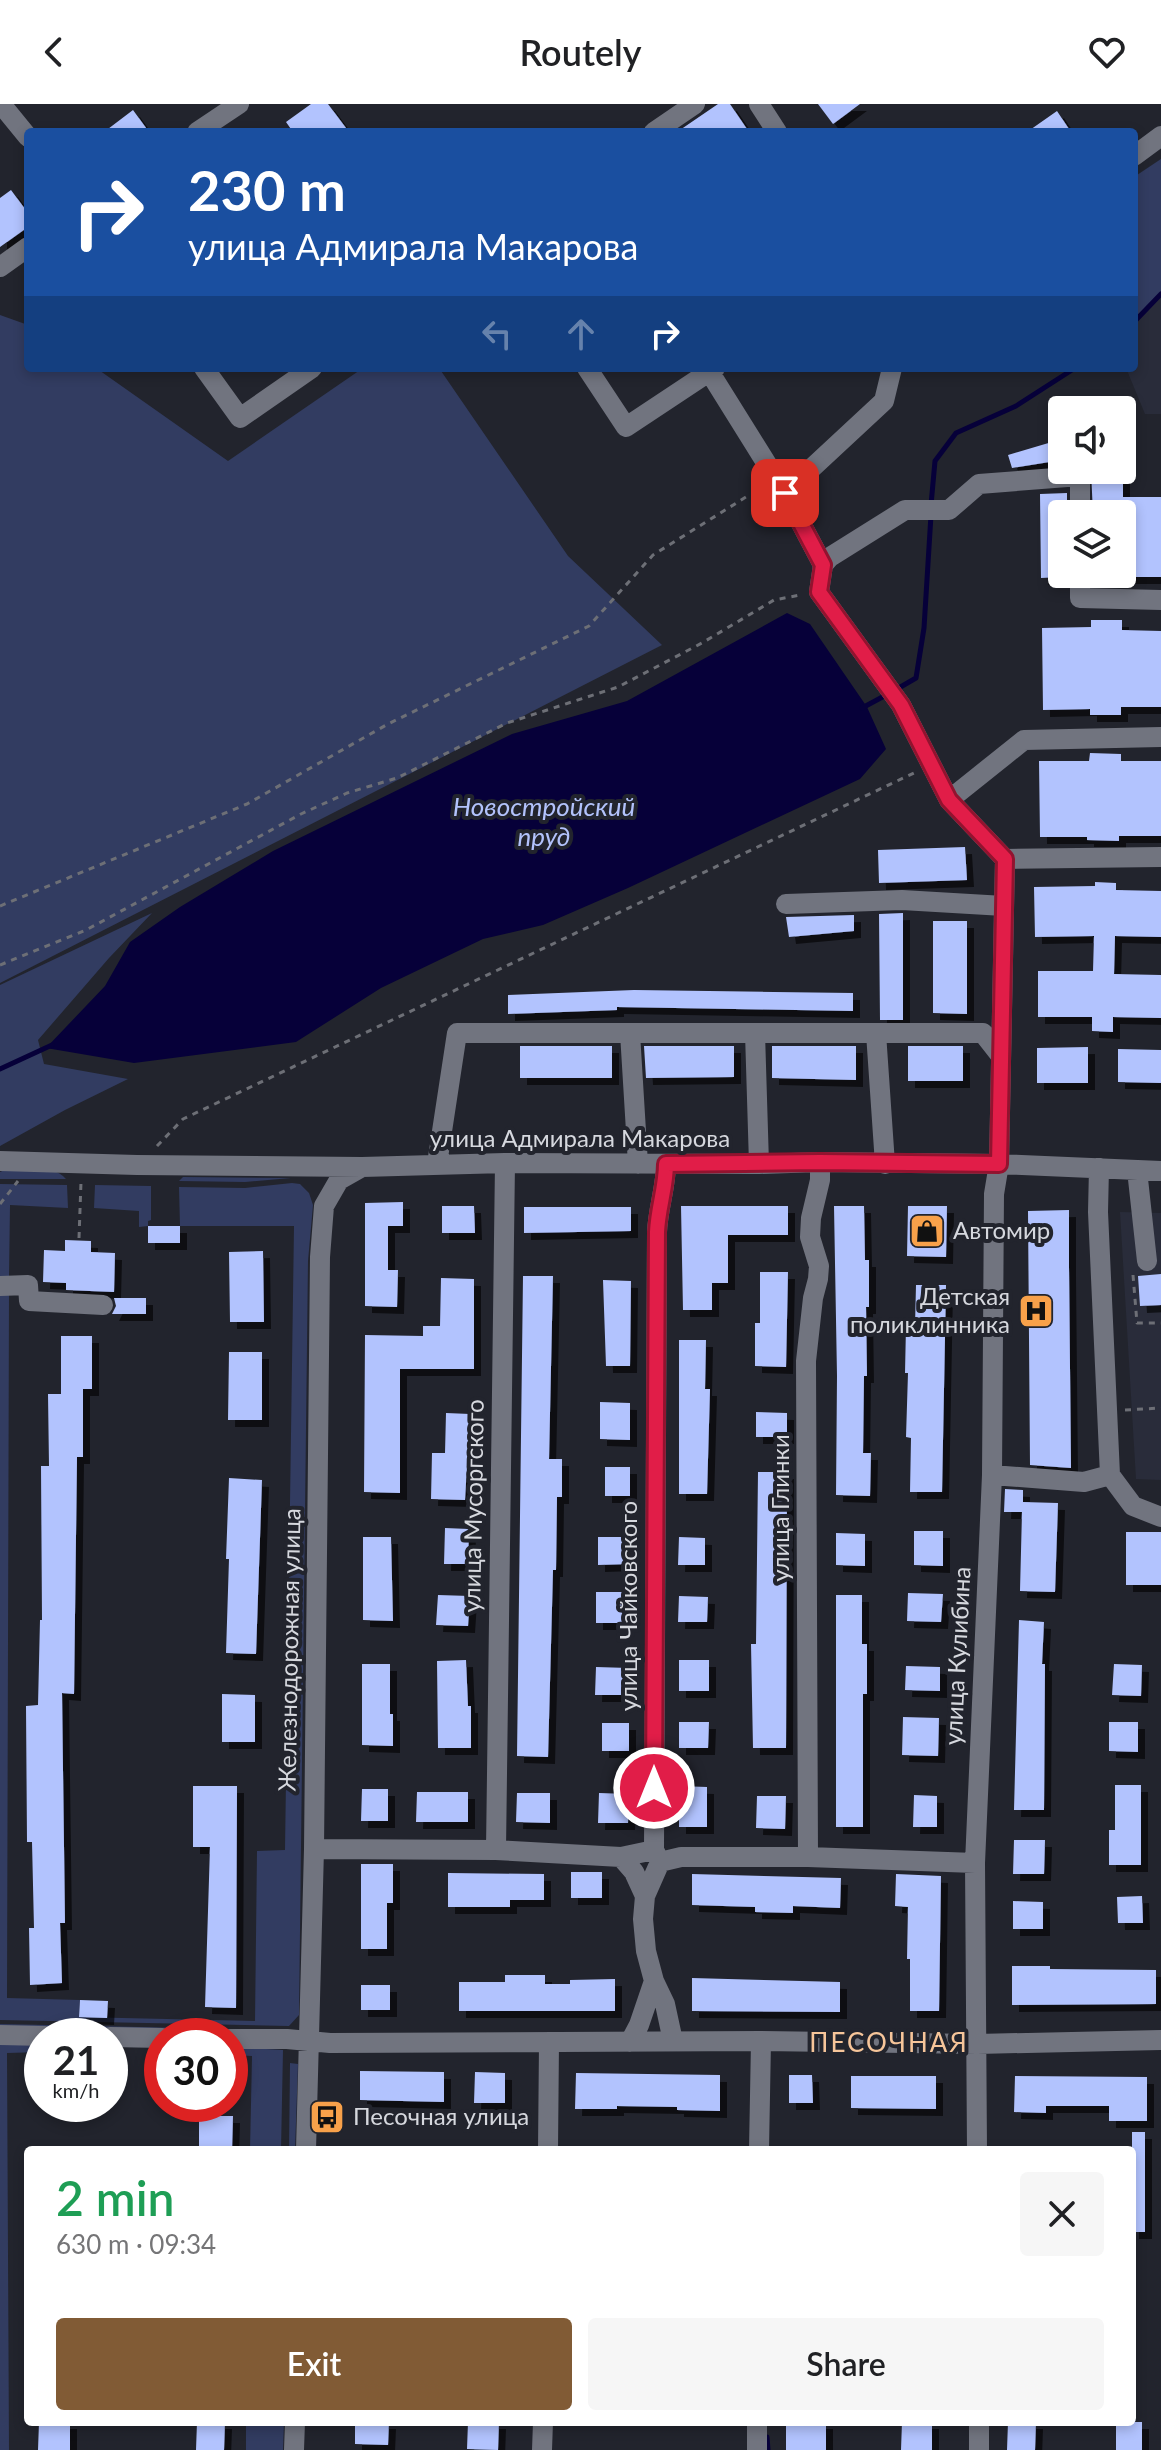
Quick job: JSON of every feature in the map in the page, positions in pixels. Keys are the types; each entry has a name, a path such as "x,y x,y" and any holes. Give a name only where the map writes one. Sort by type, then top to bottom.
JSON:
{"street":[{"path":"1,104 24,132"},
{"path":"203,128 239,104"},
{"path":"660,128 695,104"},
{"path":"759,104 774,128"},
{"path":"1138,153 1161,136"},
{"path":"0,267 24,250"},
{"path":"207,372 240,418 306,372"},
{"path":"590,372 626,427 707,372"},
{"path":"713,372 785,493 823,565"},
{"path":"785,493 884,401 891,372"},
{"path":"1080,500 1080,476 979,484 949,510 905,510 830,557 823,565 819,592 901,705 949,800 1005,859 1161,857"},
{"path":"1080,588 1080,598 1161,600"},
{"path":"949,800 1024,740 1161,737"},
{"name":"улица Кулибина","path":"977,2146 975,1863 992,1475 994,1194 999,1164 1005,859"},
{"path":"786,904 902,900 1004,906"},
{"path":"437,1164 457,1033 983,1033 1001,1056"},
{"path":"630,1033 638,1164"},
{"path":"755,1033 759,1164"},
{"path":"876,1033 885,1164"},
{"name":"улица Адмирала Макарова","path":"0,1161 362,1167 505,1163 820,1162 999,1164 1161,1171"},
{"name":"улица Глинки","path":"808,1857 806,1361 819,1266 810,1237 820,1162"},
{"name":"улица Мусоргского","path":"496,1850 505,1163"},
{"name":"улица Чайковского","path":"666,1164 657,1232 657,1856 645,1896 643,1919 646,1951 654,1981 665,2004 673,2041"},
{"name":"Железнодорожная улица","path":"306,2146 314,1849 320,1257 324,1206 339,1180 362,1167"},
{"path":"1099,1168 1098,1212 1110,1475 1133,1506 1161,1517"},
{"path":"1137,1170 1147,1261"},
{"path":"0,1286 28,1285 29,1301 103,1305"},
{"path":"992,1475 1084,1482 1110,1475"},
{"path":"314,1849 496,1850 621,1857 808,1857 975,1863"},
{"path":"621,1857 634,1872 645,1896"},
{"path":"630,2042 654,1981"},
{"path":"0,2035 24,2036"},
{"path":"248,2039 310,2042 977,2044 1161,2040"},
{"path":"759,2146 761,2041"},
{"path":"548,2146 549,2042"},
{"path":"294,2450 295,2426"},
{"path":"542,2450 543,2426"},
{"path":"757,2426 757,2450"},
{"path":"979,2426 979,2450"}],"path":[{"path":"0,906 247,804 388,724 589,626 653,555 746,497 785,493"},
{"path":"0,965 86,930 301,814 347,793 397,778 507,723 618,687 702,643 774,600 819,592"},
{"path":"137,1165 183,1119 931,765"},
{"path":"0,1204 18,1181"},
{"path":"79,1238 81,1182"},
{"path":"1147,1261 1133,1270 1137,1323 1161,1323"},
{"path":"1108,1411 1161,1408"}],"shaded area":[{"path":"1161,159 1161,294 1138,318 1138,174"},
{"path":"1161,294 1161,414 1145,414 1128,372 1138,372 1138,318"},
{"path":"0,315 24,324 24,372 102,372 228,461 357,372 442,372 568,556 662,645 0,983"},
{"path":"152,913 38,1040 44,1064 128,1079 0,1146 0,985"},
{"path":"7,1169 47,1169 66,1179 0,1179 0,1172"},
{"path":"183,1177 291,1178 245,1182 179,1181"},
{"path":"0,1184 67,1185 68,1208 10,1205 9,1277 0,1277"},
{"path":"300,1184 309,1193 313,1205 308,1261 299,2015 289,2026 248,2025 248,2021 255,2021 257,1851 285,1850 294,1226 180,1226 179,1187 245,1188"},
{"path":"95,1185 151,1186 151,1220 148,1226 139,1227 139,1211 94,1208"},
{"path":"1120,1212 1161,1213 1161,1480 1136,1479"},
{"path":"0,1294 9,1294 7,1998 80,2000 79,2017 123,2018 0,2020"},
{"path":"128,2018 144,2018 144,2023 128,2023"},
{"path":"0,2024 24,2025 24,2028 0,2028"},
{"path":"128,2027 144,2027 144,2031 128,2030"},
{"path":"248,2029 285,2030 285,2033 248,2032"},
{"path":"0,2043 24,2044 24,2053 7,2053 9,2450 0,2450"},
{"path":"248,2048 283,2050 281,2146 250,2146 252,2056 248,2056"},
{"path":"290,2063 298,2064 295,2146 289,2146"},
{"path":"246,2426 284,2426 283,2450 246,2450"}],"water":[{"name":"Новостройский пруд","path":"787,613 810,624 867,707 886,749 860,779 543,925 483,939 381,988 296,1042 134,1063 46,1048 105,986 130,942 180,907 273,851 512,734 627,701"}],"building":[{"path":"311,104 328,104 346,128 290,128 286,122"},
{"path":"718,104 730,104 746,128 683,128"},
{"path":"818,104 860,104 833,124"},
{"path":"133,110 146,128 109,128"},
{"path":"1057,111 1068,128 1033,128"},
{"path":"11,190 24,208 24,230 0,247 0,198"},
{"path":"1048,443 1048,462 1012,468 1008,455"},
{"path":"1092,484 1123,484 1123,497 1161,497 1161,577 1136,577 1136,500 1092,500"},
{"path":"1067,493 1067,500 1048,500 1048,578 1041,578 1040,494"},
{"path":"1091,620 1122,620 1122,630 1161,631 1161,707 1121,707 1121,715 1090,715 1090,709 1043,710 1042,628 1091,627"},
{"path":"1090,753 1121,754 1121,761 1161,761 1161,836 1119,836 1119,841 1040,837 1039,761 1089,761"},
{"path":"965,847 967,880 879,883 878,850"},
{"path":"1095,882 1116,883 1116,890 1161,891 1161,937 1115,936 1114,974 1161,975 1161,1018 1113,1017 1113,1032 1092,1031 1092,1017 1038,1017 1038,971 1093,971 1094,936 1035,937 1034,887 1095,886"},
{"path":"903,913 903,1020 880,1020 879,914"},
{"path":"854,915 854,931 789,937 786,917"},
{"path":"933,921 967,921 967,1014 933,1013"},
{"path":"634,990 853,993 853,1011 617,1007 617,1010 508,1014 508,995"},
{"path":"520,1046 612,1046 612,1078 520,1078"},
{"path":"644,1046 734,1046 734,1077 646,1078"},
{"path":"772,1046 856,1046 856,1080 772,1078"},
{"path":"908,1046 963,1046 963,1081 908,1081"},
{"path":"1088,1047 1088,1083 1037,1083 1037,1048"},
{"path":"1118,1049 1161,1050 1161,1083 1118,1082"},
{"path":"403,1202 403,1226 388,1226 388,1270 398,1270 397,1307 365,1306 365,1203"},
{"path":"442,1206 474,1206 475,1233 442,1233"},
{"path":"681,1206 788,1206 788,1235 728,1235 728,1283 712,1283 712,1310 683,1310"},
{"path":"834,1206 864,1206 869,1307 866,1307 867,1376 864,1376 863,1453 871,1453 870,1496 836,1495"},
{"name":"Автомир","path":"908,1206 947,1206 946,1257 907,1256"},
{"path":"524,1207 631,1207 631,1231 524,1233"},
{"path":"1069,1210 1071,1468 1030,1465 1028,1211"},
{"path":"148,1226 180,1226 180,1243 148,1243"},
{"path":"65,1240 91,1241 91,1252 115,1253 114,1292 66,1290 66,1283 43,1282 44,1250 65,1251"},
{"path":"263,1251 264,1322 230,1322 229,1252"},
{"path":"760,1272 788,1272 786,1367 755,1366 755,1323 760,1323"},
{"path":"1161,1274 1161,1305 1140,1306 1138,1276"},
{"path":"523,1276 553,1276 549,1459 562,1459 562,1497 557,1497 556,1570 553,1570 548,1757 517,1756"},
{"path":"441,1278 474,1279 474,1369 400,1369 400,1493 364,1492 365,1335 423,1336 423,1326 440,1326"},
{"path":"603,1280 631,1281 630,1366 606,1366"},
{"path":"916,1285 946,1285 942,1492 910,1492 911,1438 906,1437 906,1326 915,1326"},
{"path":"114,1298 146,1298 146,1314 112,1314 116,1306"},
{"path":"61,1336 92,1336 92,1389 83,1389 83,1457 77,1457 74,1694 62,1693 65,1923 60,1923 62,1983 30,1985 29,1928 34,1928 32,1842 27,1842 26,1706 38,1705 42,1620 41,1466 49,1466 48,1394 61,1394"},
{"path":"679,1340 706,1340 705,1389 710,1389 707,1494 679,1494"},
{"path":"229,1352 262,1352 262,1420 228,1420"},
{"path":"600,1402 630,1403 630,1440 600,1439"},
{"path":"756,1412 787,1413 787,1437 756,1437"},
{"path":"446,1413 470,1414 465,1500 431,1499 432,1453 445,1453"},
{"path":"605,1467 630,1467 630,1496 605,1496"},
{"path":"758,1472 787,1472 786,1748 753,1748 751,1644 756,1644"},
{"path":"229,1478 262,1480 256,1654 226,1653"},
{"path":"1005,1489 1023,1490 1023,1502 1058,1503 1055,1592 1020,1591 1022,1512 1004,1512"},
{"path":"445,1528 469,1529 468,1564 444,1564"},
{"path":"914,1531 943,1531 943,1566 914,1565"},
{"path":"1126,1532 1161,1532 1161,1585 1126,1585"},
{"path":"836,1533 865,1534 865,1566 836,1565"},
{"path":"363,1537 391,1537 393,1621 363,1620"},
{"path":"598,1537 629,1537 629,1564 598,1565"},
{"path":"679,1537 705,1538 705,1565 678,1565"},
{"path":"596,1592 629,1592 629,1623 596,1623"},
{"path":"908,1593 943,1594 941,1622 907,1621"},
{"path":"438,1595 470,1596 468,1626 436,1625"},
{"path":"836,1595 862,1595 862,1644 867,1644 867,1694 863,1694 863,1827 836,1827"},
{"path":"679,1596 708,1597 707,1622 678,1622"},
{"path":"1019,1620 1044,1622 1044,1810 1014,1810"},
{"path":"466,1660 471,1748 438,1748 437,1661"},
{"path":"679,1660 709,1660 709,1691 679,1691"},
{"path":"362,1664 390,1664 393,1746 362,1745"},
{"path":"1114,1664 1142,1665 1141,1696 1112,1695"},
{"path":"906,1666 940,1667 940,1691 905,1690"},
{"path":"596,1667 629,1668 629,1695 595,1695"},
{"path":"222,1694 255,1695 255,1742 222,1742"},
{"path":"903,1717 939,1718 938,1756 902,1755"},
{"path":"679,1722 709,1722 708,1748 679,1748"},
{"path":"1109,1722 1138,1722 1138,1752 1109,1751"},
{"path":"602,1723 629,1723 629,1751 602,1751"},
{"path":"1115,1785 1141,1785 1141,1865 1109,1865 1109,1830 1115,1830"},
{"path":"193,1786 237,1786 236,2008 205,2007 210,1847 193,1847"},
{"path":"679,1786 707,1787 707,1827 679,1827"},
{"path":"362,1789 388,1789 388,1821 361,1821"},
{"path":"417,1792 468,1792 468,1822 416,1822"},
{"path":"517,1793 550,1793 550,1823 516,1822"},
{"path":"599,1793 629,1794 628,1823 598,1823"},
{"path":"914,1795 937,1796 937,1827 913,1827"},
{"path":"757,1796 786,1796 785,1829 756,1828"},
{"path":"1014,1840 1045,1840 1044,1874 1013,1874"},
{"path":"361,1864 393,1864 393,1903 387,1903 387,1949 361,1949"},
{"path":"571,1872 602,1872 602,1898 571,1898"},
{"path":"448,1873 544,1874 544,1900 510,1900 510,1907 448,1907"},
{"path":"692,1874 841,1878 840,1908 793,1906 793,1913 755,1912 755,1907 692,1905"},
{"path":"896,1874 941,1876 939,2011 910,2011 908,1907 895,1906"},
{"path":"1142,1896 1143,1923 1118,1923 1117,1897"},
{"path":"1013,1901 1043,1902 1043,1929 1013,1929"},
{"path":"1012,1966 1156,1970 1156,2004 1012,2005"},
{"path":"505,1975 545,1975 545,1984 615,1979 615,2011 459,2011 459,1982 505,1982"},
{"path":"692,1978 840,1982 840,2012 692,2011"},
{"path":"361,1985 390,1985 390,2010 361,2010"},
{"path":"80,2000 108,2001 107,2018 79,2017"},
{"path":"360,2071 444,2072 444,2102 360,2100"},
{"path":"475,2072 505,2073 505,2103 474,2103"},
{"path":"576,2073 720,2075 720,2111 617,2106 617,2109 575,2109"},
{"path":"789,2075 812,2075 813,2103 789,2103"},
{"path":"851,2076 936,2076 936,2109 851,2108"},
{"path":"1015,2076 1147,2077 1147,2121 1109,2121 1109,2106 1046,2106 1046,2113 1014,2112"},
{"path":"199,2122 233,2122 232,2146 199,2146"},
{"path":"1132,2132 1145,2132 1145,2232 1136,2232 1136,2146 1132,2146"},
{"path":"1136,2422 1142,2422 1142,2450 1116,2450 1116,2426 1136,2426"},
{"path":"39,2426 70,2426 70,2450 38,2450"},
{"path":"197,2426 225,2426 224,2450 196,2450"},
{"path":"355,2426 389,2426 388,2445 355,2444"},
{"path":"468,2426 499,2426 498,2450 467,2449"},
{"path":"786,2426 826,2426 826,2450 786,2450"},
{"path":"902,2426 932,2426 932,2450 901,2450"},
{"path":"1008,2426 1036,2426 1035,2450 1007,2450"}],"waterway":[{"path":"1138,318 1161,294"},
{"path":"931,505 935,461 956,433 1016,406 1069,372"},
{"path":"897,689 916,678 924,628 931,515"},
{"path":"862,708 888,694"},
{"path":"0,1069 52,1045"},
{"path":"767,2437 768,2450"}],"place":[{"name":"Автомир","path":"927,1231"},
{"name":"Детская поликлинника","path":"1036,1311"},
{"name":"Песочная улица","path":"327,2117"}],"district":[{"name":"ПЕСОЧНАЯ","path":"889,2043"}],"route":[{"path":"654,1788 657,1232 666,1164 999,1164 1005,859 949,800 901,705 819,592 823,565 785,493"}]}
